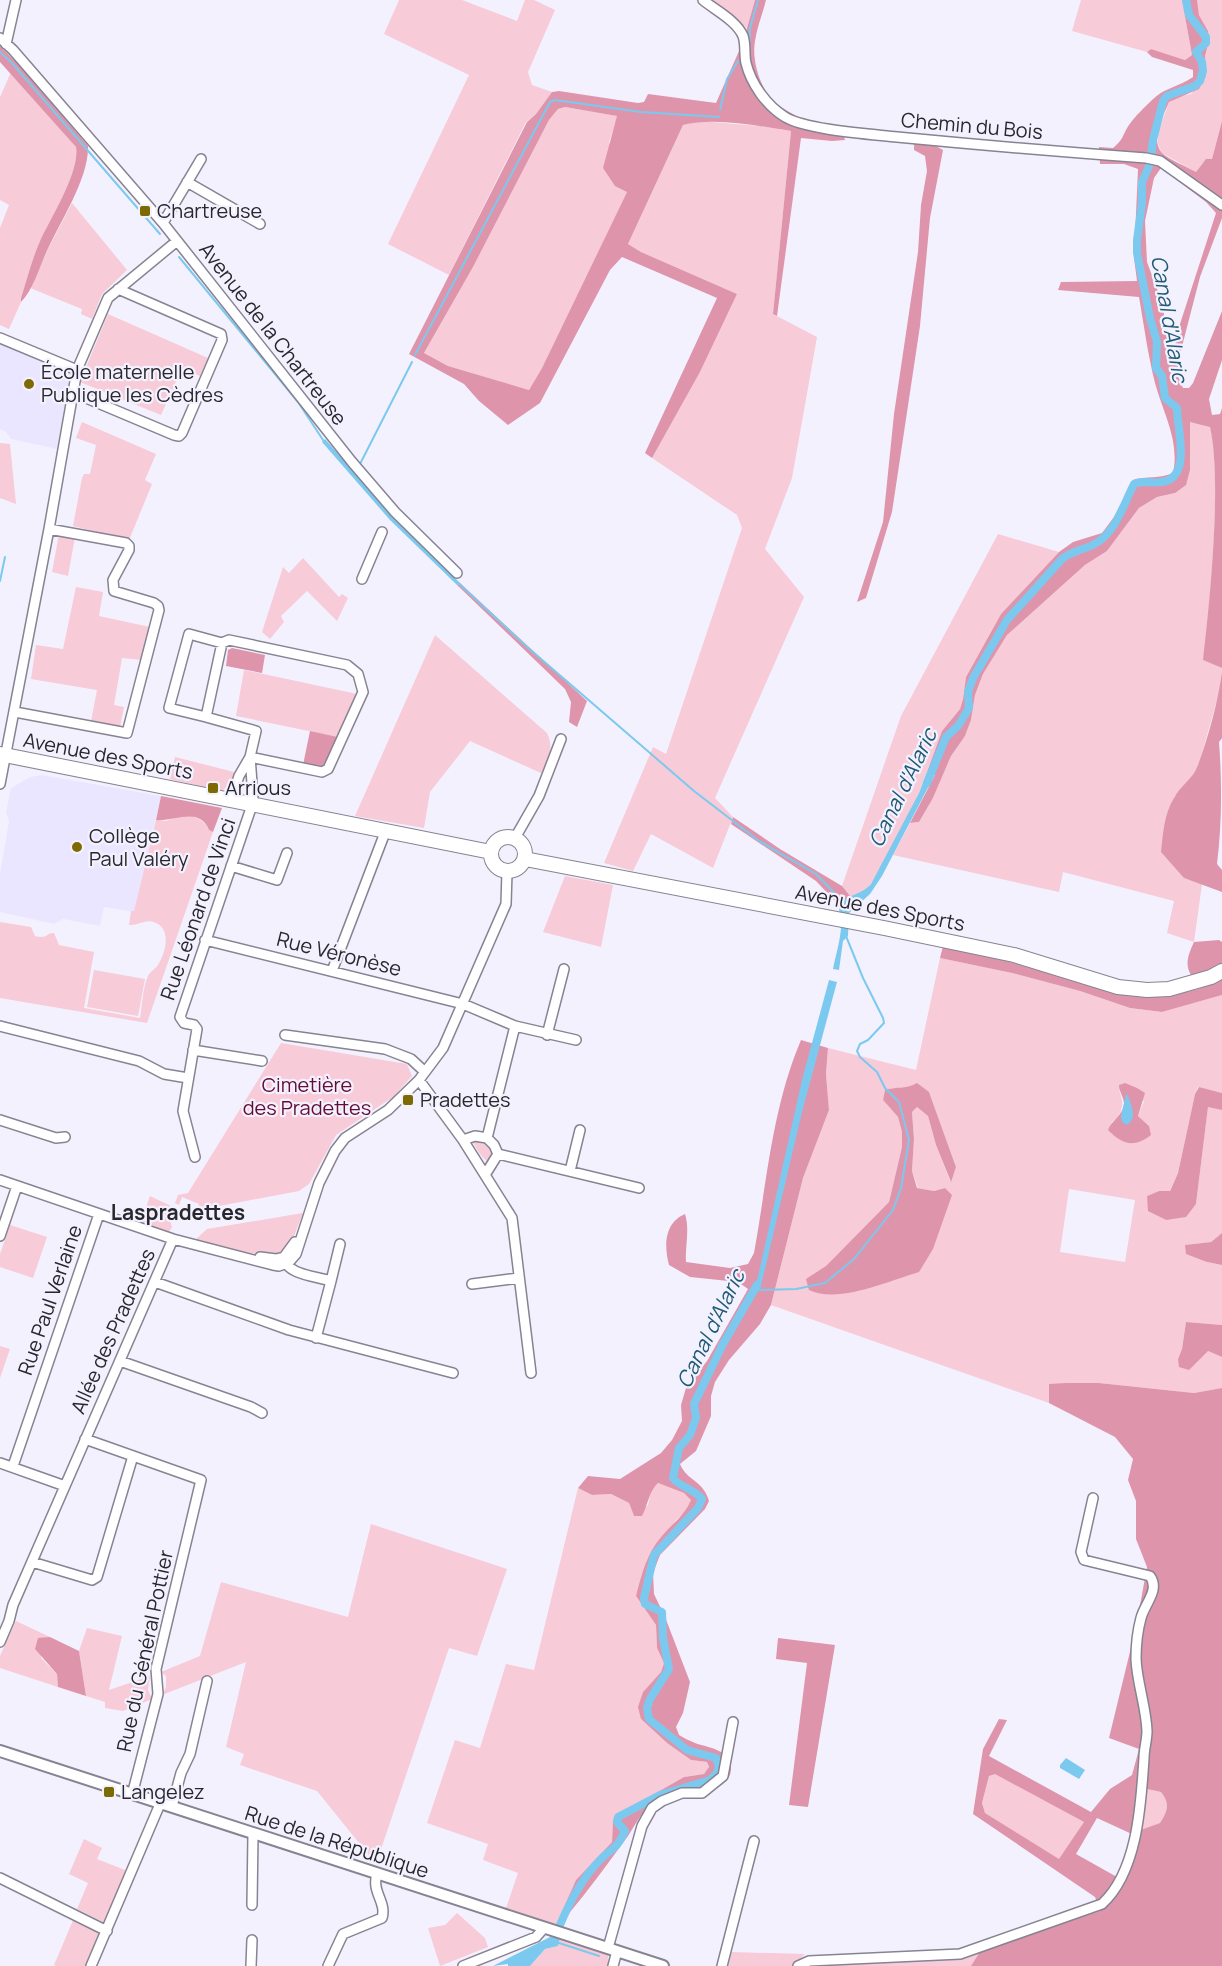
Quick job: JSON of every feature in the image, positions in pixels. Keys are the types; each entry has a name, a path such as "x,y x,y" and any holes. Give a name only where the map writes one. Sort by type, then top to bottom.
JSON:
{"main road":[{"name":"Avenue des Sports","path":"3,755 491,852"},
{"path":"504,837 515,838 522,844 525,859 516,870 507,872 496,867 491,852 499,840 504,837"},
{"name":"Avenue des Sports","path":"525,859 1014,955 1118,987 1147,990 1169,989 1211,977 1222,970"}],"street":[{"path":"3,41 15,0"},
{"name":"Chemin du Bois","path":"703,0 738,27 743,37 746,63 755,84 767,102 785,117 808,125 873,135 979,146 1146,158 1157,161 1222,205"},
{"name":"Avenue de la Chartreuse","path":"3,41 163,223 352,462 395,512 457,573"},
{"path":"163,223 201,159"},
{"path":"187,182 260,224"},
{"path":"0,784 3,755 15,712 77,370 108,298 177,241"},
{"path":"72,392 174,435 178,436 182,433 222,340 221,334 118,289"},
{"path":"0,338 77,370"},
{"path":"15,712 127,733 159,610 154,603 114,591 113,580 129,550 126,543 49,529"},
{"path":"362,579 382,532"},
{"path":"231,800 239,776 250,757 256,731 169,708 189,634 222,643 229,640 347,665 358,674 363,692 328,769 322,772 250,757"},
{"path":"206,717 222,643"},
{"path":"515,838 539,796 561,740"},
{"path":"250,757 252,804"},
{"name":"Rue Léonard de Vinci","path":"195,1157 183,1111 197,1029 194,1025 184,1023 180,1017 252,804"},
{"path":"332,971 386,830"},
{"path":"231,866 278,880 287,853"},
{"path":"284,1261 308,1216 335,1151 345,1138 388,1110 422,1076 443,1048 506,904 507,872"},
{"name":"Rue Véronèse","path":"205,940 463,1004 515,1026 576,1040"},
{"path":"547,1035 564,969"},
{"path":"0,1026 139,1061 164,1074 189,1078"},
{"path":"487,1138 515,1026"},
{"path":"285,1035 385,1049 411,1059 512,1218 531,1373"},
{"path":"193,1050 262,1061"},
{"path":"0,1120 56,1138 65,1137"},
{"path":"570,1171 580,1130"},
{"path":"463,1140 475,1136 487,1138 494,1145 498,1154"},
{"path":"498,1154 639,1188"},
{"path":"485,1174 498,1154"},
{"path":"0,1180 174,1239"},
{"path":"0,1236 17,1186"},
{"name":"Rue Paul Verlaine","path":"13,1466 99,1214"},
{"name":"Allée des Pradettes","path":"0,1642 13,1605 174,1239 230,1254 284,1261 291,1270 331,1281"},
{"path":"316,1338 340,1244"},
{"path":"472,1284 519,1278"},
{"path":"155,1282 289,1330 453,1373"},
{"path":"120,1360 262,1413"},
{"path":"32,1562 92,1580 97,1577 133,1456 85,1439"},
{"name":"Rue du Général Pottier","path":"132,1795 158,1694 156,1669 201,1480 133,1456"},
{"path":"0,1462 65,1486"},
{"path":"798,1966 809,1961 960,1954 1102,1904 1112,1892 1131,1853 1138,1830 1143,1796 1147,1731 1136,1659 1141,1618 1154,1590 1154,1581 1150,1576 1084,1560 1081,1552 1093,1498"},
{"path":"91,1966 190,1754 207,1681"},
{"path":"613,1966 613,1949 642,1826 652,1808 662,1801 682,1793 702,1793 723,1776 733,1722"},
{"name":"Rue de la République","path":"0,1751 613,1949 631,1961 663,1966"},
{"path":"252,1905 253,1834"},
{"path":"722,1966 754,1841"},
{"path":"328,1966 343,1934 382,1918 384,1911 374,1882 377,1874"},
{"path":"0,1878 107,1931"},
{"path":"463,1966 536,1937 547,1928"},
{"path":"251,1966 252,1940"}],"shaded area":[{"path":"755,0 766,0 754,48 757,69 764,89 774,102 798,117 801,128 843,134 845,140 801,138 777,316 773,314 791,131 722,122 683,125 628,244 641,252 737,294 700,372 652,458 645,453 717,298 622,257 610,270 540,403 508,425 479,401 464,384 409,354 527,122 552,92 559,91 638,103 644,102 648,94 716,103 739,51 747,47 747,28","holes":["565,107 617,116 603,168 615,186 627,192 542,368 529,390 448,366 424,353 473,267 549,120 558,109"]},
{"path":"1182,0 1197,0 1199,15 1208,31 1209,40 1205,56 1206,76 1199,89 1169,102 1157,134 1157,141 1162,153 1196,172 1206,159 1212,159 1222,121 1222,218 1200,277 1179,358 1178,376 1183,388 1189,388 1193,383 1222,311 1222,360 1209,399 1212,415 1220,414 1222,408 1222,668 1203,660 1214,541 1213,450 1210,427 1190,422 1190,470 1186,485 1175,493 1157,497 1139,508 1107,551 1085,565 1007,635 983,674 975,695 971,720 965,736 951,756 933,798 919,822 910,823 935,775 927,772 942,731 960,709 966,677 1001,614 1059,552 1073,542 1102,533 1114,517 1133,480 1173,473 1175,461 1170,427 1155,383 1139,297 1058,290 1061,282 1137,281 1134,258 1138,169 1124,164 1100,164 1099,147 1113,148 1134,118 1152,100 1162,92 1193,77 1193,70 1152,57 1147,52 1151,49 1185,60 1192,55","holes":["1161,168 1206,202 1216,213 1180,324 1173,354 1170,351 1162,302 1147,262 1145,221 1154,178"]},
{"path":"0,46 23,69 88,146 87,159 79,186 32,285 21,302 37,248 74,169 76,147 0,62"},
{"path":"914,144 936,146 943,150 930,218 920,326 892,512 866,598 857,602 883,522 894,414 918,252 921,205 927,171 925,156 914,150"},
{"path":"0,344 70,372 57,449 11,439 6,432 0,429"},
{"path":"459,582 587,701 577,727 569,722 571,702 565,689 457,585"},
{"path":"232,648 265,655 262,673 226,666 228,650"},
{"path":"1222,670 1222,738 1219,742 1221,819 1217,864 1222,870 1222,892 1184,878 1161,852 1168,811 1177,794 1196,770 1202,754 1216,706"},
{"path":"310,731 338,737 322,768 303,765"},
{"name":"Collège Paul Valéry","path":"42,775 161,796 134,912 104,907 100,926 63,919 54,924 0,912 0,874 9,821 6,812 11,788 30,777"},
{"path":"161,796 222,808 213,832 205,823 193,817 156,820"},
{"path":"733,817 780,849 842,886 851,897 841,903 836,902 816,881 731,824"},
{"path":"1219,940 1222,942 1222,965 1210,972 1191,975 1188,963 1194,942"},
{"path":"943,946 1104,988 1152,995 1175,994 1199,989 1222,979 1222,995 1162,1012 1130,1008 1080,991 1012,973 940,958"},
{"path":"801,1040 828,1048 826,1074 829,1110 803,1178 771,1305 760,1324 729,1360 715,1382 711,1396 711,1416 696,1451 680,1464 683,1470 703,1489 709,1501 705,1509 660,1555 653,1573 654,1594 690,1682 683,1713 676,1727 679,1735 718,1750 726,1756 731,1767 729,1777 712,1789 662,1799 653,1803 642,1814 598,1877 566,1917 561,1914 576,1880 612,1842 613,1820 619,1814 684,1777 704,1774 709,1767 707,1762 691,1760 667,1743 641,1719 638,1707 643,1692 661,1672 664,1663 657,1648 656,1625 636,1596 638,1588 652,1550 682,1515 691,1500 684,1493 658,1483 642,1516 634,1516 629,1503 611,1494 592,1495 578,1488 588,1476 620,1479 661,1453 672,1440 682,1421 681,1405 686,1388 707,1361 748,1289 738,1282 690,1277 669,1265 666,1250 667,1236 673,1223 685,1214 686,1262 730,1268 748,1264 754,1253 783,1092"},
{"path":"917,1083 929,1092 956,1167 951,1182 936,1145 928,1116 917,1107 912,1112 914,1139 912,1171 917,1188 934,1191 945,1188 952,1195 933,1249 919,1272 849,1293 821,1294 809,1290 806,1279 826,1266 889,1202 902,1147 902,1132 898,1117 883,1100 885,1090"},
{"path":"1125,1083 1145,1093 1138,1116 1149,1126 1151,1135 1134,1143 1124,1142 1108,1130 1123,1108 1124,1101 1119,1085"},
{"path":"1199,1087 1222,1093 1222,1110 1208,1107 1196,1204 1186,1217 1166,1220 1148,1211 1147,1196 1159,1191 1170,1191 1178,1173 1195,1094"},
{"path":"1222,1233 1222,1265 1186,1254 1185,1245 1211,1242"},
{"path":"1186,1322 1222,1325 1222,1357 1208,1351 1189,1370 1179,1367 1178,1359"},
{"path":"1099,1383 1194,1393 1222,1388 1222,1966 971,1966 981,1950 1100,1911 1095,1897 973,1814 983,1749 999,1719 1007,1720 989,1756 1091,1812 1110,1789 1132,1775 1139,1749 1109,1738 1136,1627 1147,1567 1136,1539 1136,1501 1128,1480 1133,1459 1115,1437 1049,1403 1049,1384","holes":["995,1774 1084,1822 1059,1859 985,1813 982,1803 989,1776","1147,1789 1161,1792 1167,1807 1160,1823 1141,1830","1097,1818 1134,1835 1117,1877 1076,1854"]},
{"path":"50,1637 79,1651 86,1696 58,1687 57,1674 35,1649 38,1638"},
{"path":"778,1638 835,1645 808,1807 789,1805 807,1663 776,1659"}],"green space":[{"path":"399,0 462,0 517,21 525,0 534,0 555,10 528,72 532,85 552,92 536,114 526,122 449,275 388,244 469,75 384,34"},
{"path":"710,0 755,0 747,28"},
{"path":"1081,0 1182,0 1192,55 1185,60 1151,49 1147,52 1072,31"},
{"path":"1196,0 1222,0 1222,121 1212,159 1203,163 1196,172 1162,153 1158,144 1158,133 1169,102 1191,94 1206,76 1205,56 1209,40 1208,31 1199,15"},
{"path":"11,72 76,147 76,157 64,194 37,248 21,302 9,329 0,325 0,228 9,205 0,200 0,97"},
{"path":"565,107 618,116 609,142 627,192 542,368 529,390 448,366 424,353 473,267 549,120 558,109"},
{"path":"699,121 791,131 773,314 817,337 792,478 765,549 804,597 715,798 733,817 713,868 651,834 633,871 604,863 653,747 666,754 742,528 737,515 652,458 700,372 737,294 641,252 628,244 683,125"},
{"path":"72,203 127,270 102,294 92,319 81,314 82,309 30,288"},
{"path":"108,314 208,358 200,376 182,368 161,415 80,382"},
{"path":"82,422 156,454 145,480 152,484 129,540 73,526 82,478 84,474 90,474 96,445 76,438"},
{"path":"1190,422 1210,426 1213,449 1214,540 1204,660 1222,668 1219,693 1198,767 1186,785 1174,797 1184,878 1202,884 1194,942 1167,933 1174,901 1063,872 1059,892 893,855 910,823 919,822 933,798 951,756 965,736 971,720 975,695 983,674 1007,635 1085,565 1107,551 1139,508 1157,497 1175,493 1190,444"},
{"path":"0,443 10,444 16,504 0,498"},
{"path":"59,534 75,537 68,576 52,572"},
{"path":"998,534 1059,552 1001,614 966,677 960,709 942,731 919,793 901,829 871,884 864,892 851,897 842,886 901,716"},
{"path":"303,558 339,597 342,594 348,598 337,621 307,591 281,616 284,622 270,639 262,632 283,567 289,573"},
{"path":"76,587 103,592 99,616 150,627 141,660 122,658 114,705 124,707 120,727 91,721 97,690 31,679 36,645 63,649"},
{"path":"435,635 547,733 550,749 543,774 470,741 430,792 424,828 355,816"},
{"path":"244,670 357,694 338,737 236,716"},
{"path":"175,757 234,772 229,785 222,791 170,779"},
{"path":"183,815 198,819 213,832 147,1023 0,998 0,922 31,927 35,936 43,937 54,933 59,945 94,952 84,1008 140,1018 146,980 161,960 166,936 161,926 156,923 129,925 131,911 134,911 156,820 166,821"},
{"path":"565,876 613,885 601,947 543,932"},
{"path":"940,958 1012,973 1080,991 1130,1008 1162,1012 1222,995 1222,1093 1198,1087 1178,1173 1169,1192 1159,1191 1147,1196 1149,1211 1166,1220 1196,1204 1208,1106 1222,1110 1222,1233 1211,1242 1186,1245 1207,1262 1222,1265 1222,1325 1186,1322 1178,1359 1208,1351 1222,1357 1222,1388 1194,1393 1099,1383 1050,1385 1049,1403 771,1305 803,1178 829,1110 826,1074 828,1048 916,1070","holes":["892,1088 929,1092 956,1167 950,1181 928,1116 917,1107 912,1112 914,1139 912,1171 918,1188 934,1191 945,1188 826,1266 889,1202 902,1147 902,1132 898,1117 883,1100 885,1090","1119,1090 1144,1101 1138,1116 1149,1126 1111,1123 1122,1108","1069,1189 1135,1200 1125,1262 1060,1252"]},
{"path":"94,970 145,979 138,1016 87,1007"},
{"name":"Cimetière des Pradettes","path":"281,1043 407,1064 412,1076 393,1097 336,1135 309,1184 299,1191 209,1208 209,1212 201,1213 199,1204 182,1197 179,1205 175,1203 178,1195 188,1193"},
{"path":"478,1139 489,1143 494,1154 490,1164 472,1140"},
{"path":"150,1196 171,1206 168,1214 172,1227 169,1232 141,1222"},
{"path":"303,1213 289,1249 275,1257 194,1241 207,1229"},
{"path":"10,1225 47,1237 33,1278 0,1267 0,1254"},
{"path":"0,1346 10,1349 0,1378"},
{"path":"658,1483 684,1493 692,1500 687,1510 676,1520 642,1573 636,1596 656,1625 657,1648 664,1663 661,1672 643,1692 641,1719 667,1743 691,1760 707,1762 709,1768 704,1774 684,1777 619,1814 613,1820 612,1842 576,1880 557,1925 506,1908 518,1873 483,1860 488,1844 427,1823 455,1740 480,1748 506,1664 534,1670 578,1488 592,1495 611,1494 629,1503 634,1516 648,1505 652,1488"},
{"path":"371,1524 507,1569 477,1656 449,1648 376,1864 317,1791 240,1765 244,1754 226,1747 246,1662 162,1695 166,1687 166,1676 161,1672 200,1656 221,1582 348,1617"},
{"path":"16,1621 50,1637 45,1639 41,1658 57,1674 58,1687 0,1668 0,1656"},
{"path":"87,1628 122,1636 109,1690 150,1676 148,1690 152,1699 123,1711 105,1708 105,1702 86,1696 79,1651"},
{"path":"995,1773 1084,1822 1060,1860 985,1813 982,1803 989,1776"},
{"path":"1147,1789 1161,1792 1167,1807 1160,1823 1141,1831"},
{"path":"84,1839 102,1848 97,1859 130,1872 107,1924 77,1909 88,1883 69,1874"},
{"path":"457,1913 485,1938 488,1947 440,1966 428,1928 445,1925"},
{"path":"74,1918 103,1932 87,1966 56,1966 54,1965"},
{"path":"560,1938 608,1954 609,1966 530,1966 545,1949 558,1946"},
{"path":"981,1950 971,1966 803,1966"},
{"path":"731,1952 805,1954 792,1966 728,1966"}],"water":[{"path":"325,439 395,518 459,582 457,585 390,520 322,442"},
{"path":"927,772 935,774 882,876 870,894 849,913 848,936 843,941 839,970 833,969 841,932 840,903 871,884 919,793"},
{"path":"829,980 837,982 802,1112 760,1290 755,1294 752,1291 757,1281 802,1080"},
{"path":"1126,1095 1128,1095 1133,1115 1127,1125 1122,1122 1121,1116"},
{"path":"1066,1758 1085,1770 1079,1779 1060,1768"},
{"path":"552,1936 560,1938 558,1946 545,1949 530,1966 508,1966 508,1964 493,1966"}],"waterway":[{"path":"749,53 750,28 758,0"},
{"name":"Canal d'Alaric","path":"927,783 946,737 958,726 969,708 968,692 973,678 1007,620 1062,559 1096,543 1109,532 1134,484 1166,481 1174,476 1178,469 1181,449 1177,408 1165,398 1162,376 1156,368 1157,342 1137,253 1137,240 1142,203 1142,182 1150,164 1153,140 1163,101 1167,96 1195,86 1200,81 1203,71 1202,62 1196,52 1206,43 1206,37 1189,15 1186,0"},
{"path":"0,52 160,234"},
{"path":"720,110 727,79 738,61"},
{"path":"415,355 550,102 555,100 641,112 719,117"},
{"path":"179,257 298,402 325,443"},
{"path":"360,464 412,362"},
{"path":"0,581 5,557"},
{"path":"457,582 526,646 694,791 759,841 816,874 844,903"},
{"path":"759,1290 796,1289 825,1283 854,1259 893,1210 901,1188 909,1140 899,1102 885,1088 877,1072 860,1057 857,1051 860,1044 868,1040 884,1023 883,1018 846,936"},
{"name":"Canal d'Alaric","path":"560,1925 582,1882 622,1837 625,1831 617,1822 618,1817 660,1795 710,1780 717,1773 719,1766 716,1758 687,1750 649,1719 647,1708 650,1699 669,1669 663,1638 662,1612 645,1604 644,1598 654,1555 698,1508 702,1499 673,1478 679,1448 690,1435 696,1418 694,1404 723,1344 757,1285"},
{"path":"556,1942 599,1956"}],"place":[{"name":"Chartreuse","path":"145,211"},
{"name":"École maternelle Publique les Cèdres","path":"29,384"},
{"name":"Arrious","path":"213,788"},
{"name":"Collège Paul Valéry","path":"77,847"},
{"name":"Pradettes","path":"408,1100"},
{"name":"Langelez","path":"109,1792"}],"district":[{"name":"Laspradettes","path":"178,1213"}]}
